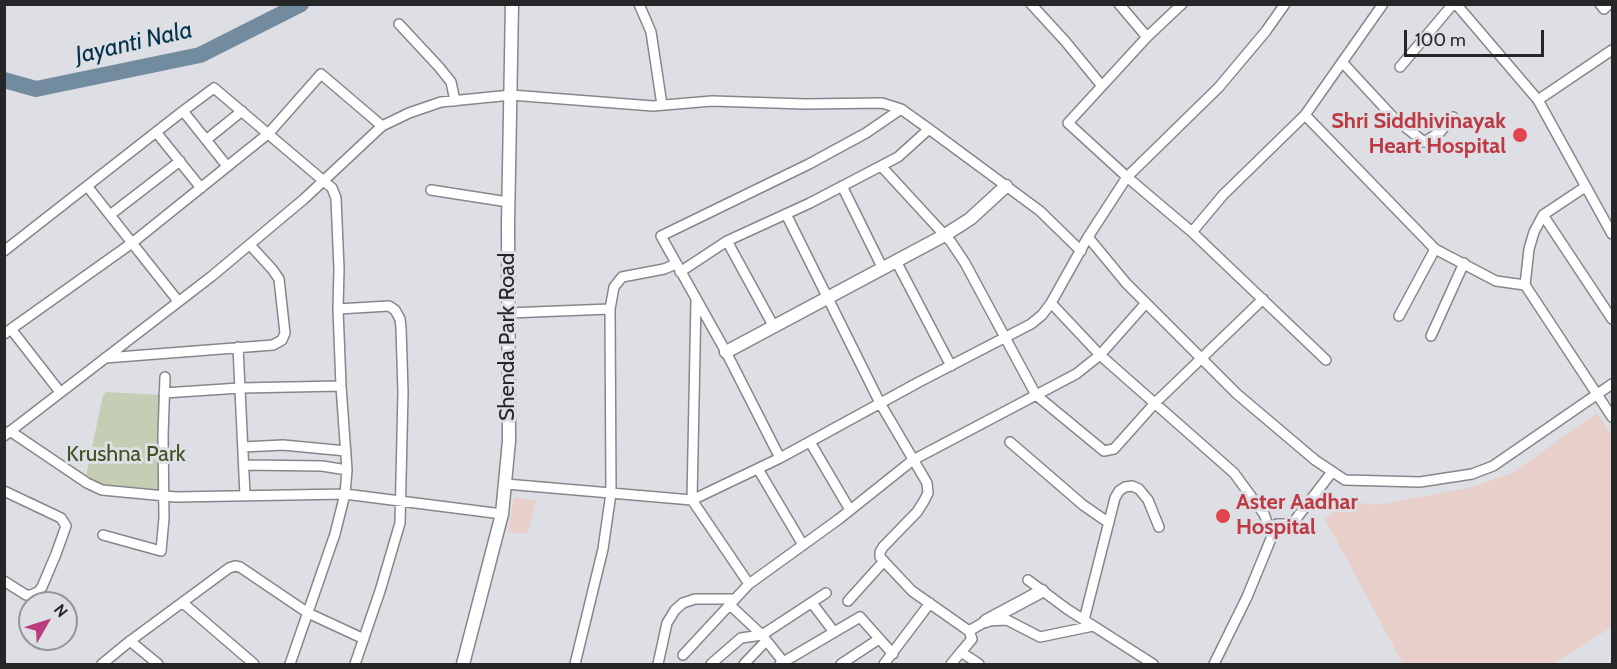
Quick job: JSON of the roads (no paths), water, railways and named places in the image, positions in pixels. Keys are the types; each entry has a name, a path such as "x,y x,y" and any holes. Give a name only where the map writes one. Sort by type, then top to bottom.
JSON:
{"main road":[{"name":"Shenda Park Road","path":"463,664 502,514 506,484 509,441 508,202 512,4"},
{"path":"726,352 945,235 970,219 1006,186"},
{"path":"986,621 1041,591"}],"street":[{"path":"639,4 651,32 662,105"},
{"path":"1031,4 1102,86"},
{"path":"1119,4 1147,37"},
{"path":"1182,4 1147,37 1068,123 1192,232 1326,360"},
{"path":"506,484 692,500 780,458 1031,324 1051,303 1088,237 1127,177 1219,87 1266,31 1285,4"},
{"path":"1192,232 1223,195 1305,115 1383,4"},
{"path":"1400,67 1455,4 1538,100 1612,234"},
{"path":"1600,4 1604,9 1609,4"},
{"path":"399,24 451,82 455,101"},
{"path":"1538,100 1612,50"},
{"path":"1342,62 1393,117 1424,142 1440,132 1453,117"},
{"path":"60,392 8,332 132,243 268,133 321,74 382,126"},
{"path":"4,251 214,88 332,188 336,198 341,386 347,470 345,494 335,534 290,664"},
{"path":"502,514 401,503 345,494 164,496 102,490 8,433 250,245 325,180 382,126 441,102 511,95 616,105 662,105 712,101 805,104 882,103 901,109 1040,211 1081,251"},
{"path":"780,458 726,352 662,236 809,164 866,133 901,109"},
{"path":"183,111 227,166"},
{"path":"206,140 242,111"},
{"path":"1305,115 1435,249 1496,281 1525,285"},
{"path":"575,664 603,549 611,493 610,309 614,287 622,277 678,268 727,241 842,186 898,157 929,129"},
{"path":"156,132 201,188"},
{"path":"110,215 180,161"},
{"path":"881,166 945,235 965,263 1036,395 1104,451 1114,449 1155,403 1263,299"},
{"path":"87,186 178,301"},
{"path":"842,186 883,269"},
{"path":"1585,188 1544,215 1534,232 1525,285 1612,417"},
{"path":"431,190 508,202"},
{"path":"786,214 880,403 927,483 928,493 917,512 880,552 880,557 912,591 969,631 972,639 951,664"},
{"path":"1544,215 1612,319"},
{"path":"1088,237 1126,283 1237,394 1315,460 1346,480 1420,482 1472,474 1493,466 1612,384"},
{"path":"727,241 774,327"},
{"path":"105,358 273,345 282,340 285,333 279,279 272,268 250,245"},
{"path":"1399,316 1435,249"},
{"path":"896,261 951,366"},
{"path":"1431,336 1464,263"},
{"path":"696,298 692,500 749,584"},
{"path":"1051,303 1100,355 1234,473 1264,514 1272,536"},
{"path":"683,655 749,584 850,510 913,460 1076,374 1100,355 1146,303"},
{"path":"338,309 389,306 395,310 400,319 403,392 400,523 396,542 355,664"},
{"path":"508,313 610,309"},
{"path":"238,347 245,495"},
{"path":"103,535 161,551 165,377"},
{"path":"164,393 240,388 341,386"},
{"path":"810,442 850,510"},
{"path":"1010,442 1095,514 1109,523"},
{"path":"243,447 283,445 346,451"},
{"path":"245,465 322,466 347,470"},
{"path":"758,469 803,545"},
{"path":"1214,664 1247,597 1277,524 1293,524 1332,472"},
{"path":"1089,623 1109,523 1119,491 1132,486 1139,489 1148,500 1159,527"},
{"path":"4,491 61,518 66,526 38,592 26,595 4,581"},
{"path":"848,600 884,561"},
{"path":"102,664 129,641 229,568 235,566 240,567 308,613 364,639"},
{"path":"1028,580 1041,591 1153,664"},
{"path":"744,664 764,638 826,593"},
{"path":"658,664 667,623 675,610 683,603 695,599 731,602 764,638 782,664 860,617 893,654"},
{"path":"183,603 254,664"},
{"path":"812,603 834,632"},
{"path":"884,664 930,603"},
{"path":"969,631 986,621 1007,620 1040,638 1089,623"},
{"path":"711,664 741,638 764,638"},
{"path":"841,664 879,639"},
{"path":"129,641 158,664"},
{"path":"962,652 979,664"}],"waterway":[{"name":"Jayanti Nala","path":"4,80 36,89 200,55 301,4"}],"place":[{"name":"Shri Siddhivinayak Heart Hospital","path":"1520,135"},
{"name":"Aster Aadhar Hospital","path":"1223,516"}],"park label":[{"name":"Krushna Park","path":"126,455"}]}
